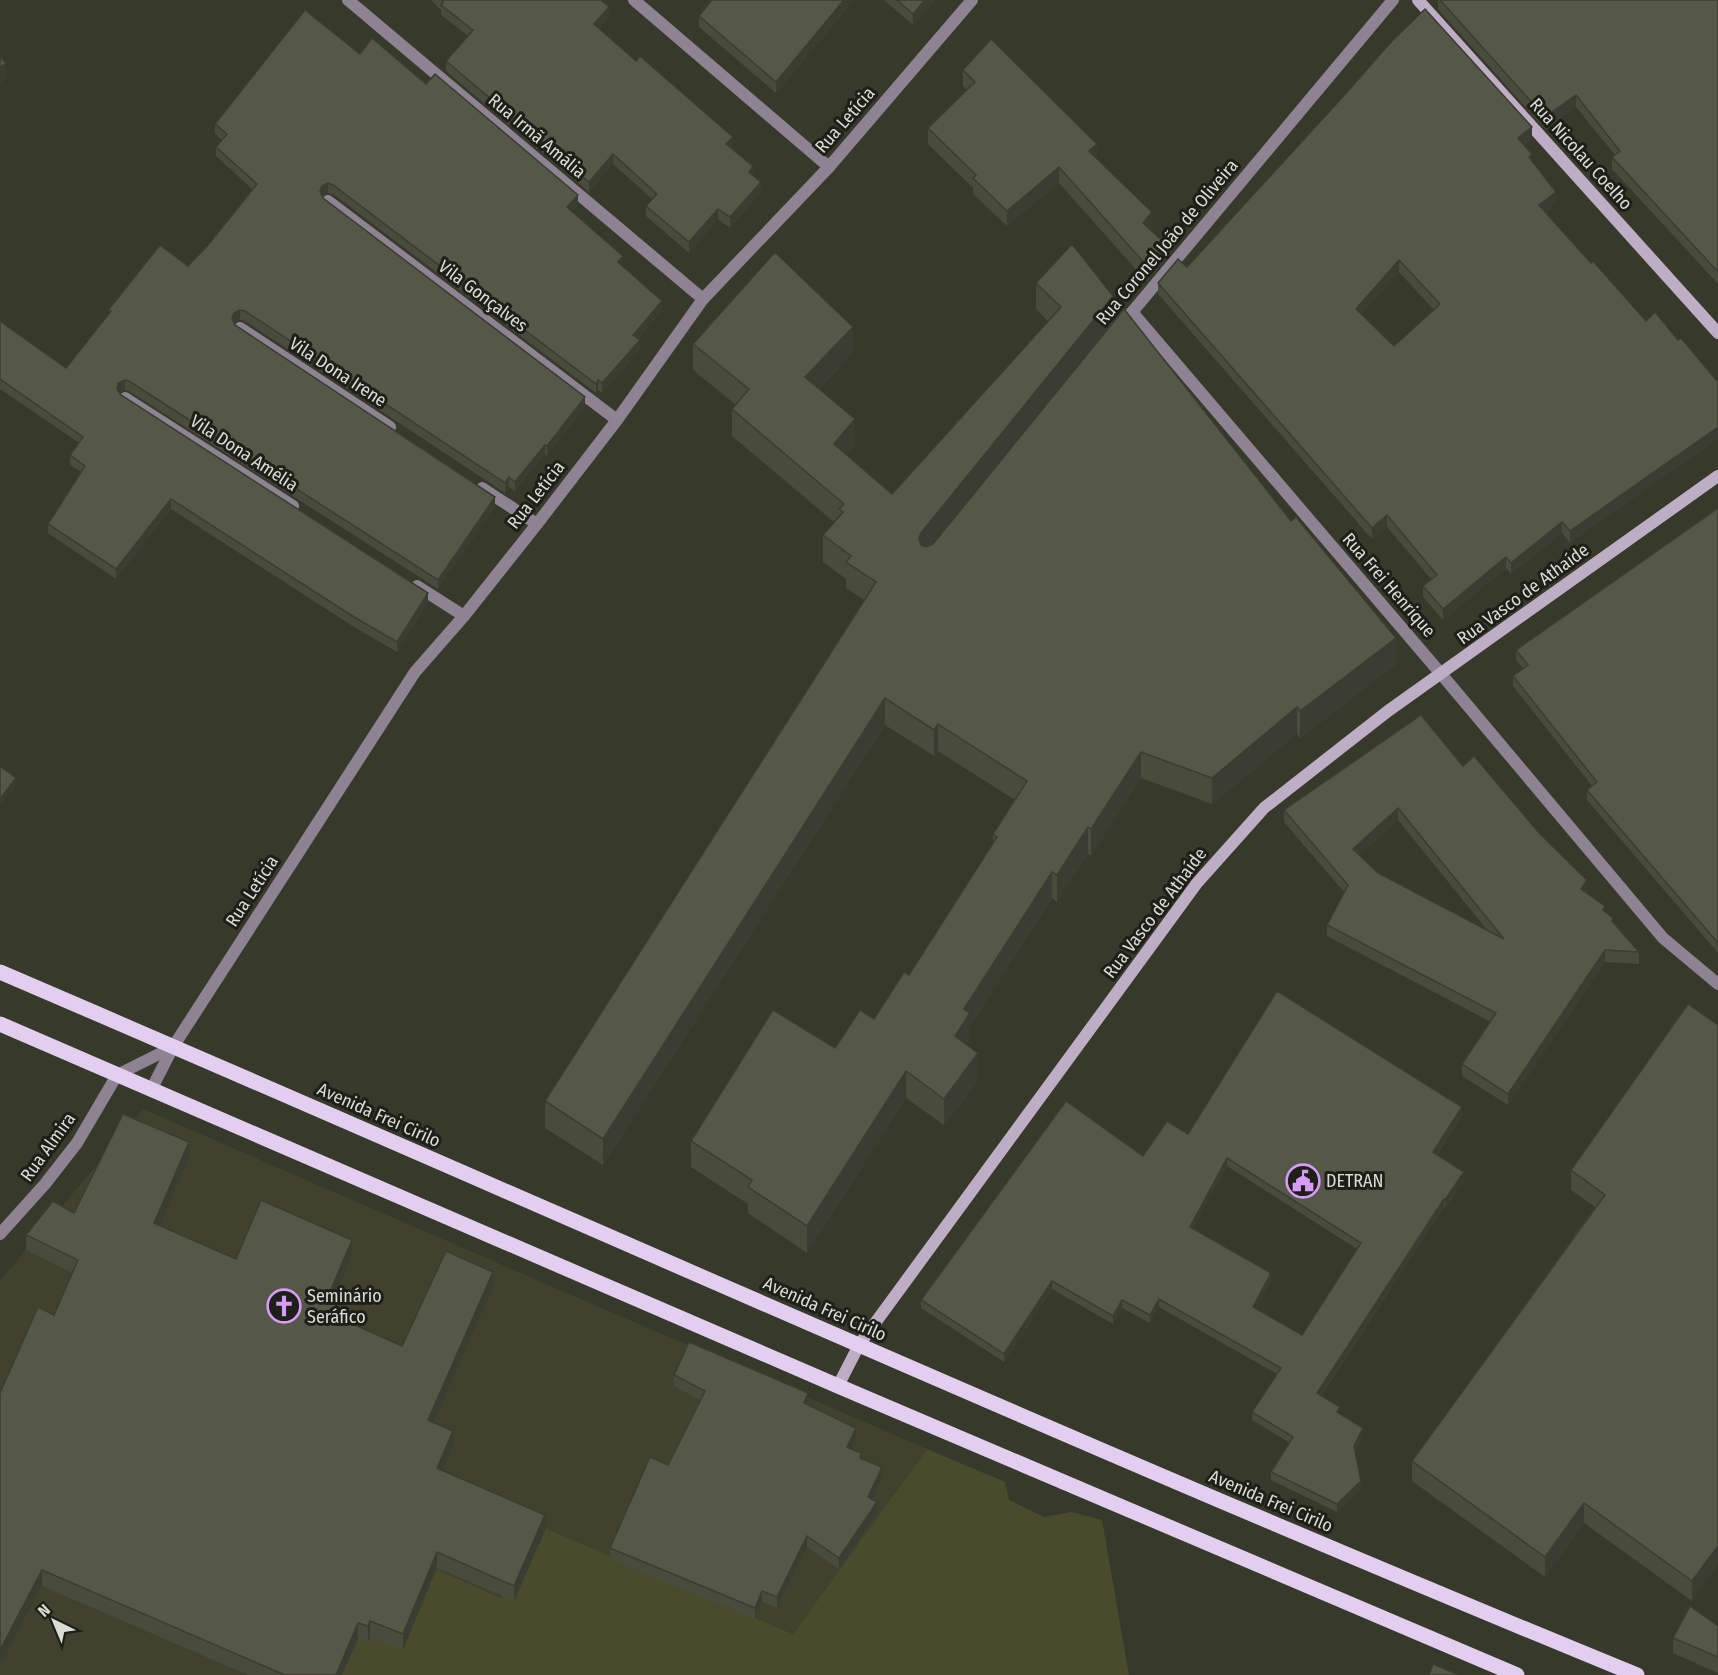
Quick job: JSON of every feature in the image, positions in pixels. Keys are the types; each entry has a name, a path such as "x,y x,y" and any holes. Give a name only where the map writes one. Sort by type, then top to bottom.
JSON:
{"main road":[{"name":"Avenida Frei Cirilo","path":"0,972 859,1345 1437,1593 1637,1675"},
{"path":"0,1024 838,1386 1517,1675"}],"street":[{"name":"Rua Irmã Amália","path":"348,0 703,300"},
{"path":"634,0 829,167"},
{"name":"Rua Letícia","path":"151,1090 173,1047 415,672 464,616 537,524 617,420 703,300 829,167 972,0"},
{"name":"Rua Coronel João de Oliveira","path":"1117,330 1393,0"},
{"name":"Rua Nicolau Coelho","path":"1418,0 1718,333"},
{"name":"Vila Gonçalves","path":"328,201 617,420"},
{"name":"Rua Frei Henrique","path":"1132,312 1663,938 1718,984"},
{"name":"Vila Dona Irene","path":"240,328 399,433"},
{"name":"Vila Dona Amélia","path":"125,398 304,513"},
{"name":"Rua Vasco de Athaíde","path":"838,1386 859,1345 1197,883 1264,808 1388,711 1442,675 1718,476"},
{"path":"468,478 537,524"},
{"path":"404,578 464,616"},
{"path":"117,1075 173,1047"},
{"name":"Rua Almira","path":"0,1234 45,1184 76,1143 117,1075"}],"shaded area":[{"path":"143,1109 927,1449 793,1634 533,1523 500,1598 326,1675 0,1675 0,1281"},
{"path":"927,1449 1005,1482 1009,1500 1044,1517 1071,1512 1102,1520 1129,1675 326,1675 409,1557 500,1598 533,1523 793,1634"}],"building":[{"path":"442,0 601,0 609,7 594,24 636,61 640,56 733,137 726,144 753,166 749,172 761,182 730,217 718,209 689,242 646,206 657,194 613,154 589,182 446,61 473,30 441,5"},
{"path":"712,0 844,0 776,82 699,16"},
{"path":"897,0 925,0 913,14"},
{"path":"1440,0 1718,0 1718,272 1612,157 1620,151 1576,95 1545,117"},
{"path":"1425,9 1532,127 1518,138 1532,154 1529,157 1556,192 1539,205 1646,321 1655,312 1678,340 1681,338 1718,382 1718,427 1570,531 1562,522 1511,563 1506,557 1443,609 1423,586 1437,575 1387,515 1372,528 1158,283 1178,259 1187,267 1392,41","holes":["1399,260 1440,304 1394,346 1356,309"]},
{"path":"305,10 360,54 372,38 426,84 435,74 578,195 567,207 623,256 618,262 662,301 633,335 640,340 602,383 598,380 596,384 333,185 328,183 322,186 320,191 323,198 585,397 547,446 545,445 515,482 509,477 505,483 245,311 240,310 234,313 232,318 235,325 495,497 438,580 129,381 118,383 117,389 121,395 428,593 397,642 354,617 171,499 116,569 48,524 85,466 70,455 83,437 0,379 0,321 66,368 160,245 188,266 208,245 257,184 216,147 227,134 215,124"},
{"path":"991,39 1097,144 1089,151 1152,212 1143,223 1165,243 1147,266 1059,167 1007,211 973,178 976,175 928,128 975,82 963,70"},
{"path":"0,57 6,63 0,68"},
{"path":"1072,244 1113,296 921,533 919,538 921,545 926,547 933,544 1124,309 1291,521 1296,517 1396,638 1300,711 1297,707 1212,778 1141,752 1091,829 1088,827 1057,875 1052,872 964,1009 970,1013 955,1036 978,1053 944,1099 906,1071 807,1226 748,1187 752,1180 691,1141 773,1010 835,1048 860,1010 874,1019 904,972 909,975 997,837 993,834 1027,781 938,724 934,730 885,698 603,1139 545,1101 876,582 846,562 851,556 823,535 843,512 839,509 844,504 732,409 749,389 693,344 775,252 853,327 805,377 855,419 834,444 892,494 1061,307 1036,283"},
{"path":"1718,508 1718,943 1587,790 1597,782 1513,676 1528,665 1516,650"},
{"path":"1421,715 1463,766 1474,756 1540,834 1587,880 1581,889 1605,906 1603,910 1613,918 1612,921 1639,952 1605,950 1508,1094 1462,1064 1496,1013 1327,925 1348,885 1284,810","holes":["1398,808 1504,939 1378,873 1353,849"]},
{"path":"0,766 16,778 0,799"},
{"path":"1277,991 1462,1107 1433,1152 1464,1172 1317,1393 1340,1407 1337,1412 1363,1428 1354,1446 1361,1481 1337,1504 1271,1472 1293,1437 1252,1412 1281,1368 1159,1299 1150,1315 1122,1300 1113,1316 1052,1281 1004,1354 921,1300 1066,1101 1143,1156 1167,1121 1188,1134","holes":["1227,1158 1361,1243 1302,1335 1253,1307 1271,1273 1190,1227"]},
{"path":"1688,1004 1718,1025 1718,1546 1692,1581 1584,1503 1545,1557 1412,1461 1605,1195 1571,1170"},
{"path":"123,1114 189,1142 154,1223 236,1259 261,1200 352,1240 327,1299 340,1304 335,1316 402,1346 446,1251 493,1272 428,1420 453,1431 437,1468 545,1515 514,1586 437,1552 403,1634 370,1621 368,1626 358,1623 336,1675 285,1675 42,1570 0,1650 0,1393 38,1307 54,1315 78,1260 26,1235 53,1201 74,1213"},
{"path":"689,1342 808,1393 804,1403 856,1428 847,1447 861,1453 860,1458 882,1467 868,1497 877,1502 839,1558 807,1536 777,1597 762,1591 755,1608 610,1548 650,1457 668,1465 705,1391 674,1375"},
{"path":"1690,1606 1718,1626 1718,1657 1673,1638"},
{"path":"1433,1664 1459,1675 1429,1675"}],"place":[{"name":"DETRAN","path":"1303,1181"},
{"name":"Seminário Seráfico","path":"284,1306"}]}
